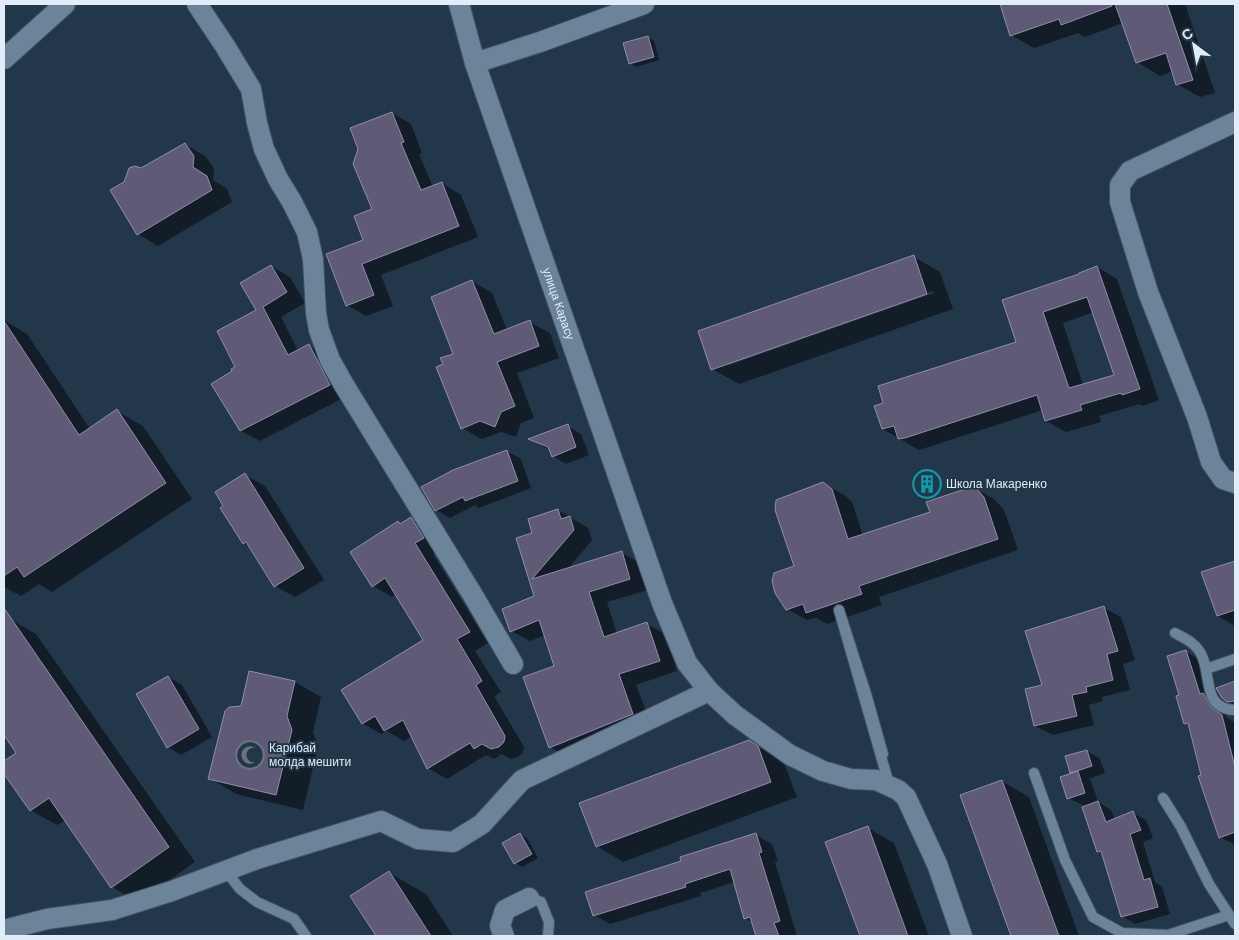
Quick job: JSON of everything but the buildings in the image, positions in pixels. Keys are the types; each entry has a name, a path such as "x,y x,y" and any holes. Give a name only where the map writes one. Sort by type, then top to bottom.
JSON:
{"street":[{"path":"4,59 65,4"},
{"path":"197,4 251,89 257,124 264,149 307,232 313,259 316,313 319,330 330,360 474,597 512,664"},
{"name":"улица Карасу","path":"459,4 475,63 662,603 687,663 709,691 735,715 790,755 822,771 851,779 876,780 889,786"},
{"path":"475,63 540,42 644,4"},
{"path":"1235,122 1130,171 1120,185 1120,202 1148,292 1197,416 1211,462 1222,479 1235,483"},
{"path":"4,930 47,919 112,910 172,891 257,859 382,821 418,839 453,842 482,824 522,780 709,691"},
{"path":"889,786 898,790 906,797 913,811 937,864 962,936"},
{"path":"504,936 500,926 505,910 529,898"}],"lane":[{"path":"883,754 839,610 889,786"},
{"path":"1175,633 1191,642 1200,652 1206,669 1208,689 1217,703 1225,709 1235,710"},
{"path":"1206,669 1235,659"},
{"path":"1034,773 1065,860 1092,917 1122,933 1168,935 1232,920 1209,884 1181,827 1163,798"},
{"path":"226,871 240,889 257,902 294,918 306,936"},
{"path":"529,898 541,902 549,922 548,936"}],"place":[{"name":"Школа Макаренко","path":"927,484"},
{"name":"Карибай молда мешити","path":"250,755"}]}
